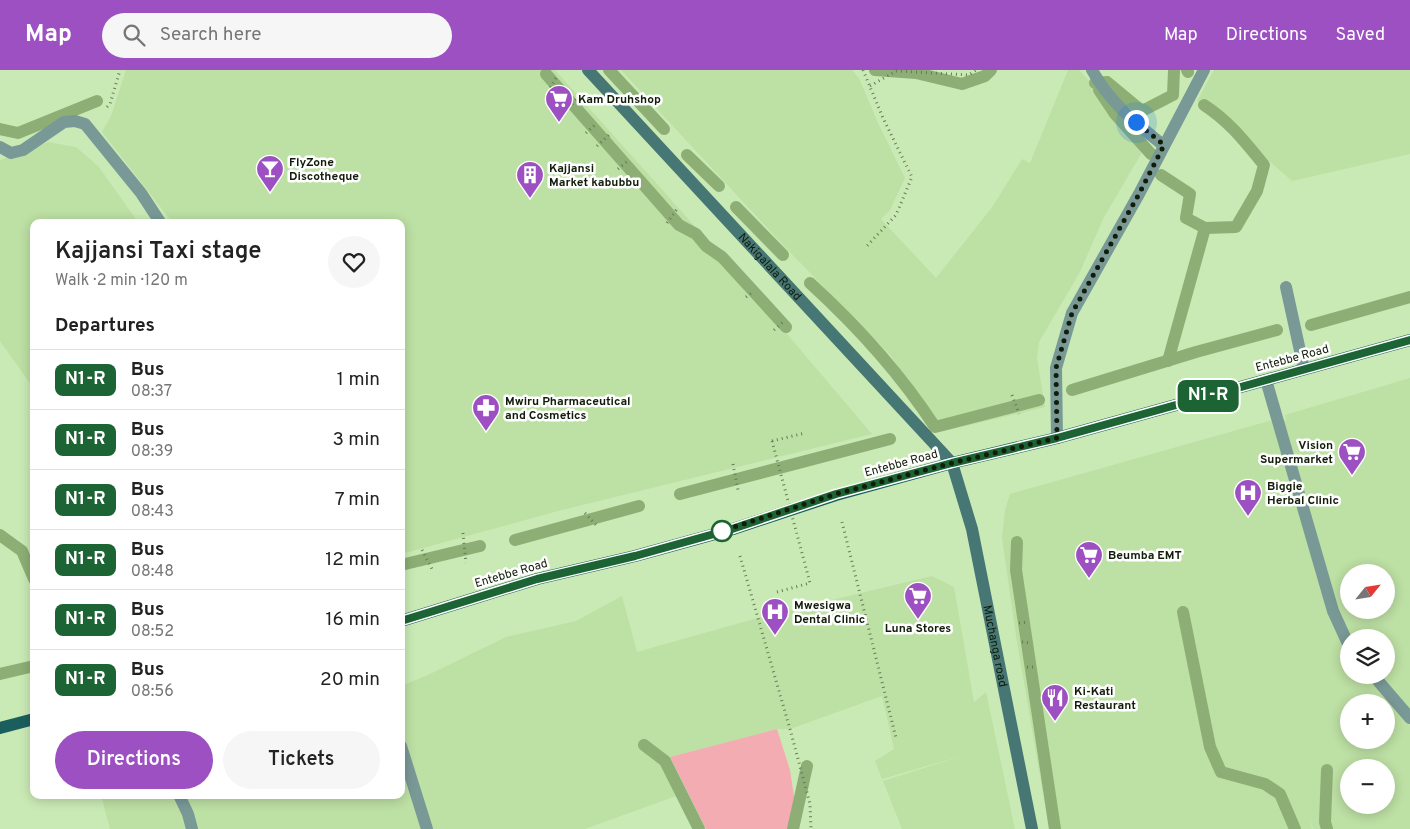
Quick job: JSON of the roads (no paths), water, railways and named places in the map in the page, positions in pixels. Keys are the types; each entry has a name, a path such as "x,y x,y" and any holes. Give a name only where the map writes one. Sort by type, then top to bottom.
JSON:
{"main road":[{"name":"Entebbe Road","path":"405,620 537,579 635,556 732,529 836,494 952,463 1057,438 1410,340"},
{"path":"0,728 30,720"}],"street":[{"name":"Nakigalala Road","path":"588,70 952,463"},
{"path":"1092,70 1098,82 1122,111 1164,145"},
{"path":"1057,438 1056,368 1072,313 1139,194 1204,70"},
{"path":"0,148 11,154 23,150 64,122 75,121 85,124 141,193 158,219"},
{"path":"1286,287 1304,369"},
{"path":"1266,380 1332,611 1341,629"},
{"name":"Muchanga road","path":"952,463 972,529 1032,829"},
{"path":"1381,684 1410,718"},
{"path":"405,759 426,829"},
{"path":"181,799 192,829"}],"waterway":[{"path":"609,70 664,129"},
{"path":"875,70 916,73 962,84 985,76 991,70"},
{"path":"1095,83 1107,82 1142,111 1173,95 1174,70"},
{"path":"546,74 679,225 696,234 706,246 722,257 786,327"},
{"path":"1099,90 1115,114 1151,154"},
{"path":"0,129 18,133 97,101"},
{"path":"1161,175 1190,194 1186,218 1205,228 1236,227 1257,191 1264,165 1244,140 1204,105"},
{"path":"687,155 719,186"},
{"path":"736,207 783,255"},
{"path":"1168,361 1205,228"},
{"path":"810,283 877,351 922,407 935,427 1039,400"},
{"path":"1311,325 1410,297"},
{"path":"1072,390 1196,352 1277,330"},
{"path":"680,494 890,439"},
{"path":"515,540 639,506"},
{"path":"0,535 22,551 30,570"},
{"path":"1017,542 1016,570 1055,829"},
{"path":"405,564 480,546"},
{"path":"1183,612 1210,747 1221,772 1265,784 1280,794 1295,829"},
{"path":"0,674 30,667"},
{"path":"644,745 665,761 699,829"},
{"path":"793,829 807,766"},
{"path":"1327,770 1325,822 1327,829"}],"place":[{"name":"Kam Druhshop","path":"559,123"},
{"name":"FlyZone Discotheque","path":"270,193"},
{"name":"Kajjansi Market kabubbu","path":"530,199"},
{"name":"Mwiru Pharmaceutical and Cosmetics","path":"486,432"},
{"name":"Vision Supermarket","path":"1352,476"},
{"name":"Biggie Herbal Clinic","path":"1248,517"},
{"name":"Beumba EMT","path":"1089,579"},
{"name":"Luna Stores","path":"918,620"},
{"name":"Mwesigwa Dental Clinic","path":"775,636"},
{"name":"Ki-Kati Restaurant","path":"1055,722"}]}
